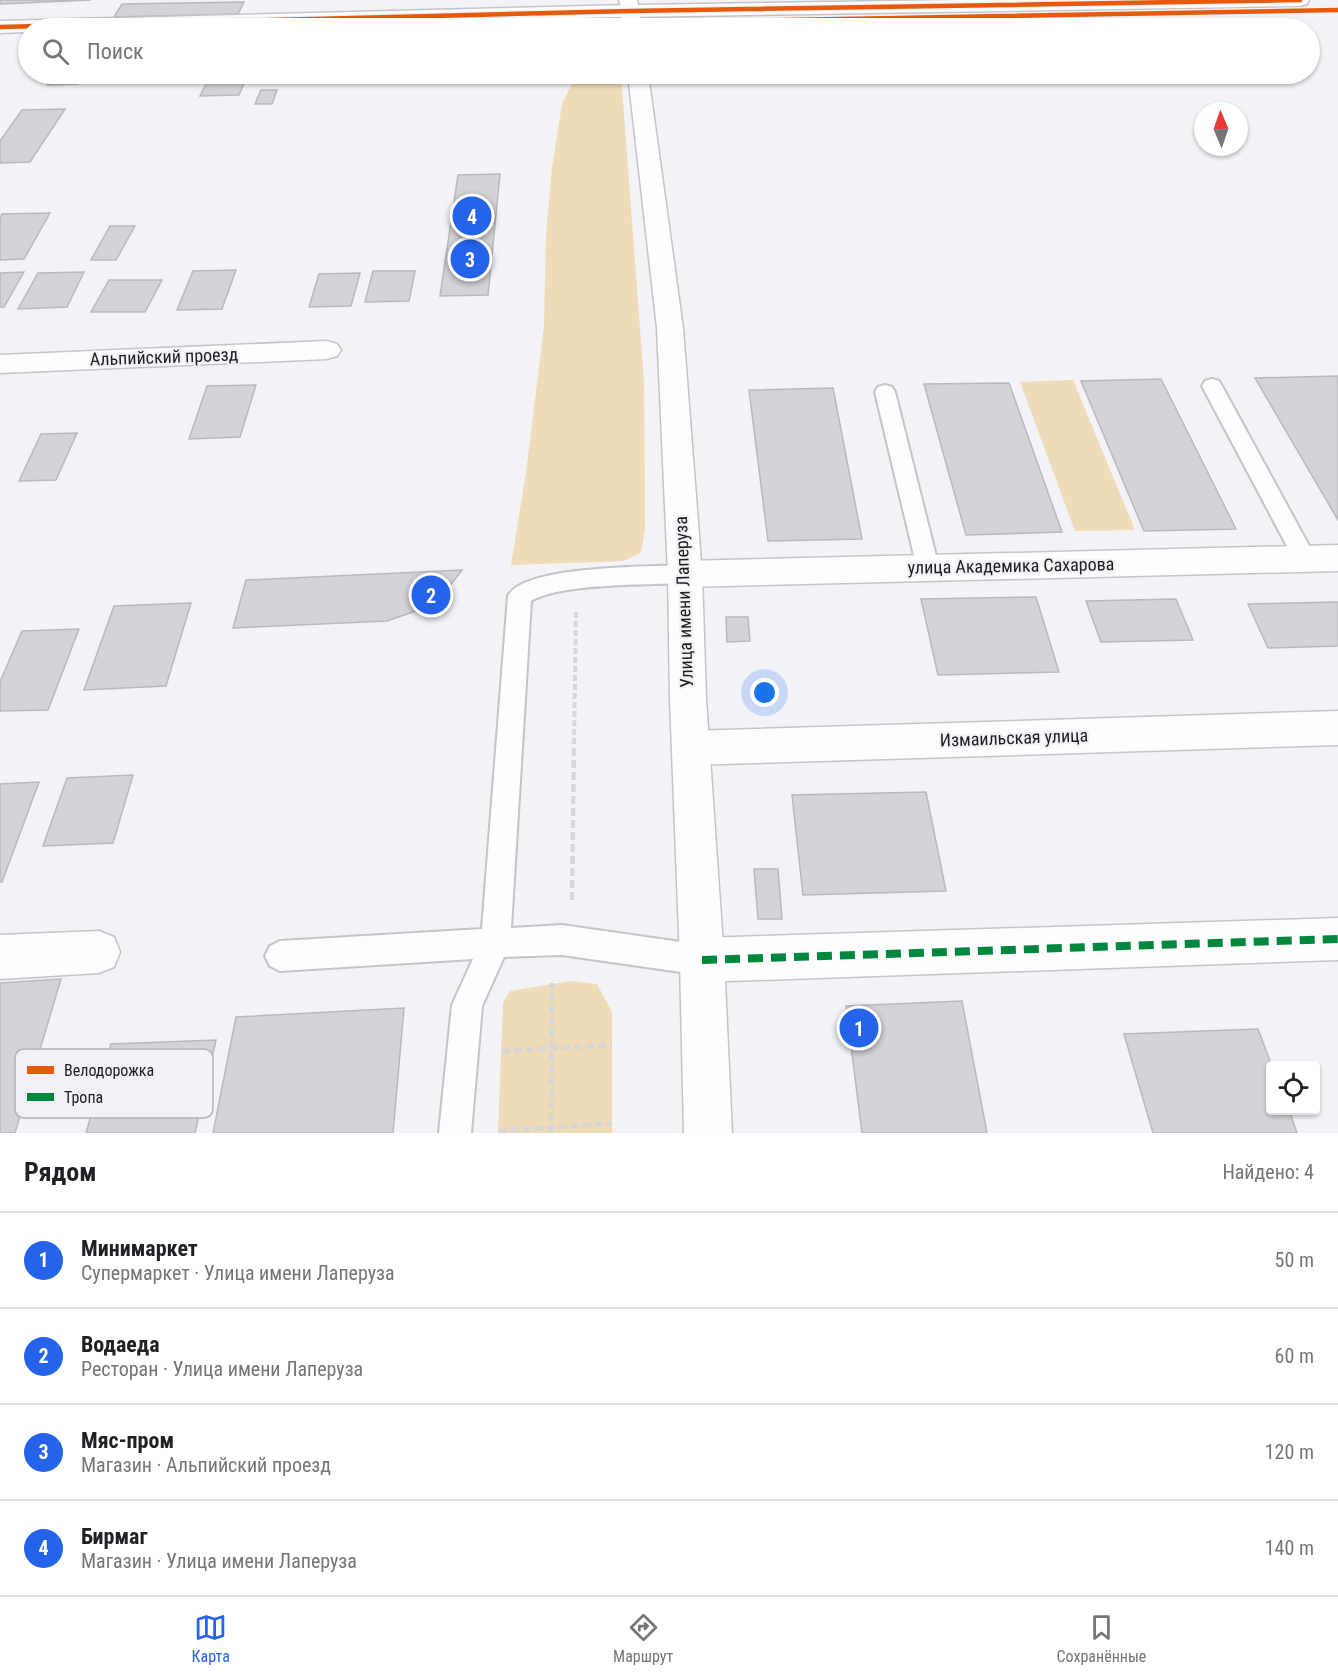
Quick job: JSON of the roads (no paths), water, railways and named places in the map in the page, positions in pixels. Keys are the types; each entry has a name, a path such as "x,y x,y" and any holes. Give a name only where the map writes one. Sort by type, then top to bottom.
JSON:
{"street":[{"path":"405,18 1300,0"},
{"path":"0,27 18,27"},
{"name":"Улица имени Лаперуза","path":"639,84 670,328 684,574 708,1133"},
{"name":"Альпийский проезд","path":"0,364 327,350"},
{"name":"улица Академика Сахарова","path":"684,574 1338,558"},
{"name":"Измаильская улица","path":"691,748 1338,728"},
{"path":"702,960 1338,939"},
{"path":"0,957 99,952"}],"lane":[{"path":"1212,386 1305,559"},
{"path":"885,392 928,568"},
{"path":"455,1133 467,1005 495,943 519,596 537,586 557,583 684,574"},
{"path":"280,956 562,940 702,960"}],"place":[{"name":"Бирмаг","path":"472,216"},
{"name":"Мяс-пром","path":"470,259"},
{"name":"Водаеда","path":"431,595"},
{"name":"Минимаркет","path":"859,1028"}]}
